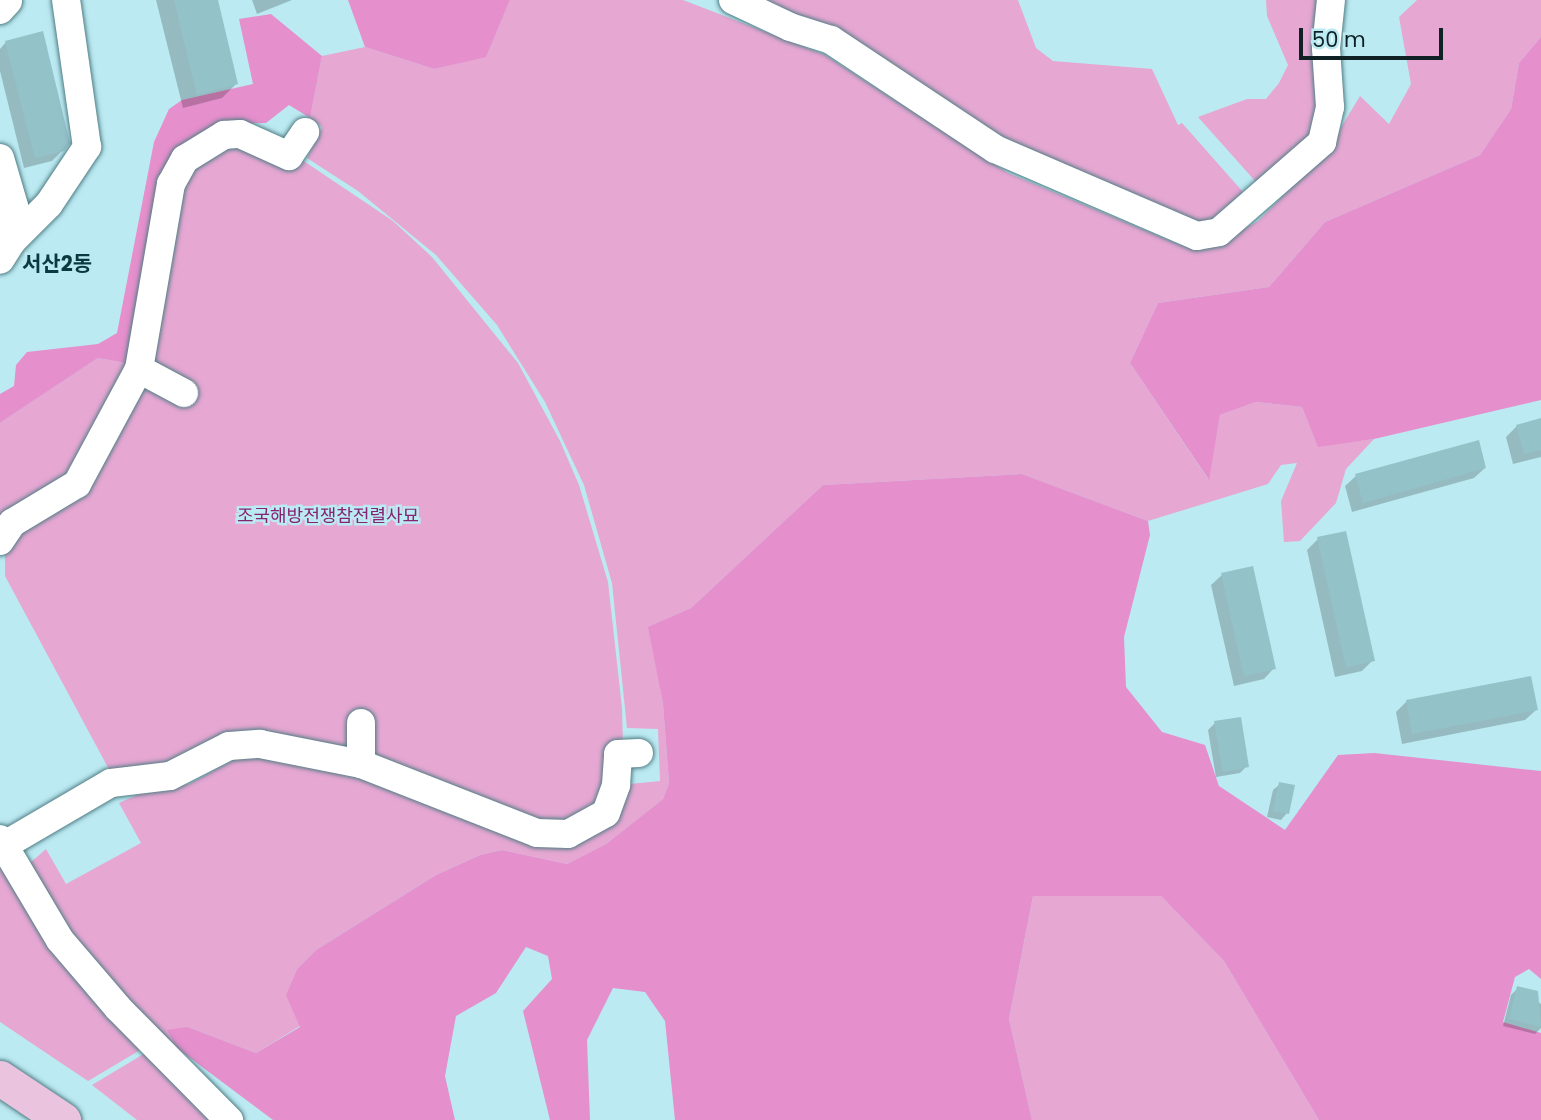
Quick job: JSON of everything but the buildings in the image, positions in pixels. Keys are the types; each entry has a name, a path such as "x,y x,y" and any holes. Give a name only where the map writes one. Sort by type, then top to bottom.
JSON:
{"main road":[{"path":"0,1078 63,1120"},
{"path":"0,1104 24,1120"}],"street":[{"path":"6,250 49,204 87,147 66,0"},
{"path":"733,0 790,27 831,40 995,149 1197,236 1219,232 1321,142 1330,107 1326,48 1331,0"},
{"path":"0,541 12,523 77,484 85,474 139,369 176,172 200,146 224,135 240,134 289,156 305,132"},
{"path":"0,158 14,206 6,250"},
{"path":"139,369 184,393"},
{"path":"361,723 361,764"},
{"path":"229,1120 118,1008 60,940 2,842 111,783 170,776 229,746 260,744 361,764 537,833 555,836 585,828 606,813 616,785 618,754 639,753"}],"green space":[{"path":"510,0 683,0 825,55 1008,173 1180,245 1220,243 1258,221 1325,154 1360,96 1389,124 1411,84 1399,17 1417,0 1541,0 1541,37 1519,63 1511,109 1480,155 1325,222 1269,287 1158,303 1130,363 1208,479 1220,415 1256,402 1302,407 1318,446 1374,439 1346,469 1336,503 1300,541 1284,542 1281,501 1297,463 1281,465 1268,484 1148,521 1022,474 823,485 691,608 649,627 663,704 669,783 663,799 606,844 567,864 502,850 480,855 436,875 316,950 298,968 300,1026 256,1053 188,1027 178,1049 163,1039 76,942 30,863 46,849 66,884 141,843 119,803 150,789 189,784 246,753 358,768 546,845 630,784 660,781 658,729 627,728 612,583 584,485 545,402 497,325 436,255 358,191 307,158 322,127 310,118 322,56 365,47 434,69 486,56"},
{"path":"753,0 1018,0 1036,48 1053,61 1152,69 1178,125 1182,123 1243,192 1201,229 984,130"},
{"path":"1266,0 1322,0 1324,107 1315,132 1256,182 1198,117 1247,99 1266,99 1279,83 1288,65 1267,16"},
{"name":"조국해방전쟁참전렬사묘","path":"262,133 393,221 432,257 518,363 560,441 579,485 608,582 622,708 624,785 587,835 360,767 262,746 119,788 5,576 5,548 65,489 122,395 171,169"},
{"path":"98,358 131,364 76,471 0,522 0,423"},
{"path":"0,859 147,1046 88,1081 0,1022"},
{"path":"1033,896 1161,896 1224,961 1319,1120 1032,1120 1009,1019"},
{"path":"152,1049 223,1120 137,1120 92,1085"}],"shaded area":[{"path":"348,0 510,0 486,57 434,69 365,47"},
{"path":"271,14 322,56 310,118 289,105 266,123 230,124 181,148 131,364 98,358 0,423 0,394 14,386 16,365 27,352 98,344 117,333 154,142 169,109 182,100 253,84 239,19"},
{"path":"1541,37 1541,400 1374,439 1318,447 1302,407 1256,402 1220,415 1209,480 1130,363 1158,303 1269,287 1325,222 1480,155 1511,109 1519,63"},
{"path":"1022,474 1148,521 1150,535 1124,637 1126,687 1162,732 1205,745 1219,786 1285,830 1338,755 1374,753 1541,771 1541,979 1529,969 1515,977 1503,1022 1541,1033 1541,1120 1319,1120 1224,961 1161,896 1033,896 1009,1019 1032,1120 675,1120 665,1021 645,992 613,988 587,1040 590,1120 550,1120 523,1011 552,979 548,956 526,947 496,993 456,1016 445,1076 455,1120 273,1120 178,1049 167,1030 188,1027 256,1053 300,1027 286,995 298,968 316,950 436,875 480,855 502,850 567,864 606,844 663,799 669,783 663,704 648,627 691,608 823,485"}],"district":[{"name":"서산2동","path":"57,264"}]}
